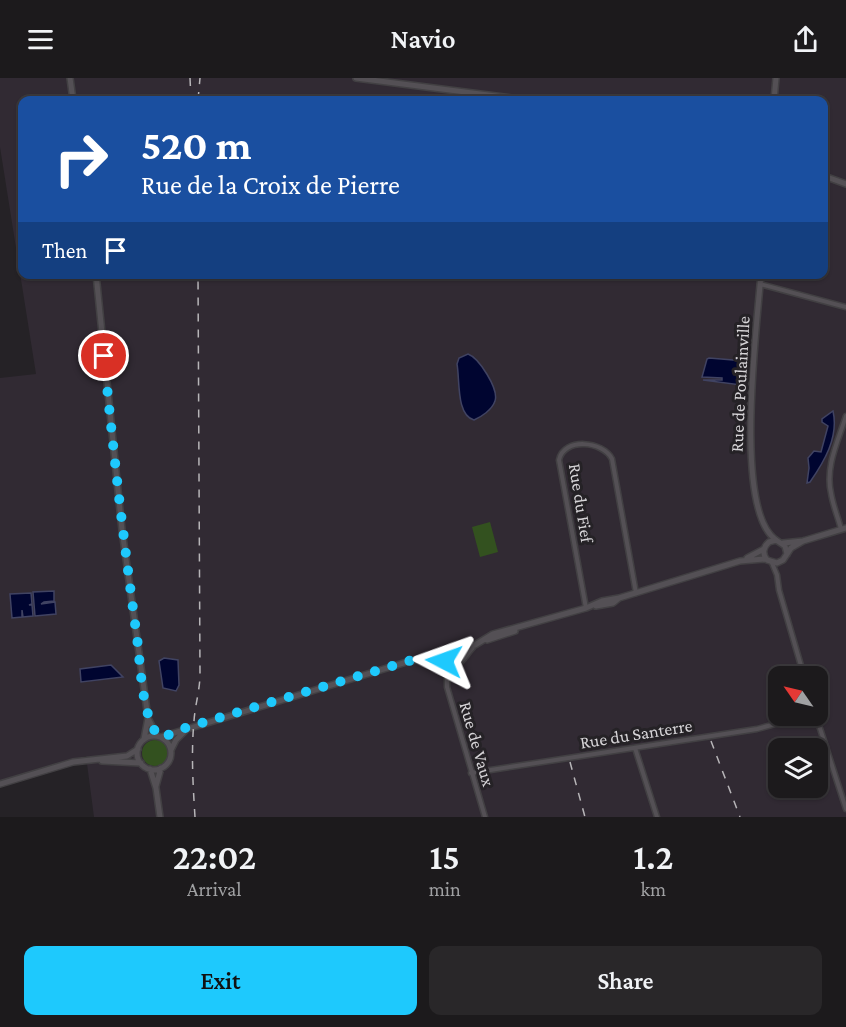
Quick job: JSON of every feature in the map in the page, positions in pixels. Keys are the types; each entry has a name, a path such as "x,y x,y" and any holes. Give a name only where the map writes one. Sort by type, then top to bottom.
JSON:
{"main road":[{"path":"70,78 72,96"},
{"path":"356,78 496,96"},
{"path":"774,96 776,78"},
{"path":"828,177 846,184"},
{"path":"0,784 74,762 127,756 138,749 144,739 148,718 122,530 97,279"},
{"name":"Rue de Poulainville","path":"760,279 750,436 752,469 761,520 765,530 765,547"},
{"path":"765,530 783,543 803,541 844,529"},
{"path":"740,561 776,540"},
{"path":"433,657 455,666 483,640 509,634 519,628 586,608 614,603 619,598 740,561 760,558 772,563 780,562 791,548 803,541"},
{"path":"783,543 787,554"},
{"path":"765,547 765,559"},
{"path":"144,739 189,728 419,658 433,657 451,646 460,649 475,645"},
{"path":"460,649 463,658"},
{"path":"444,652 446,663"},
{"path":"148,718 159,736 167,741 171,750"},
{"path":"156,788 161,768 169,761 176,740 189,728"},
{"path":"138,749 141,763 150,769 156,788 160,817"},
{"path":"98,760 109,763 141,763"},
{"path":"150,769 161,768"}],"street":[{"path":"760,284 846,307"},
{"path":"844,529 830,493 829,479 831,460 846,416"},
{"name":"Rue du Fief","path":"586,608 559,460 563,450 572,445 600,447 606,450 612,459 636,593"},
{"path":"777,575 780,562"},
{"path":"772,563 801,666"},
{"name":"Rue de Vaux","path":"446,663 447,687 485,817"},
{"path":"448,678 455,666"},
{"name":"Rue du Santerre","path":"471,773 768,726"},
{"path":"819,726 846,809"},
{"path":"635,748 657,817"}],"shaded area":[{"path":"0,78 846,78 846,817 94,817 86,756 0,782 0,378 36,374 21,279 828,279 828,96 18,96 18,260 0,147"}],"green space":[{"path":"490,522 498,552 480,557 472,527"},
{"path":"155,740 164,744 168,753 164,762 155,766 146,762 142,753 146,744"}],"water":[{"path":"468,354 487,374 495,396 491,407 474,420 464,411 459,387 457,364 459,358"},
{"path":"709,358 745,361 741,385 703,380 722,380 722,378 702,377"},
{"path":"833,411 834,430 829,449 810,482 807,483 808,458 814,451 821,452 828,426 822,422 822,419"},
{"path":"54,591 54,601 41,604 55,602 56,614 35,616 33,592"},
{"path":"31,593 32,604 29,605 32,605 33,616 23,617 22,610 22,617 12,618 10,594"},
{"path":"164,658 178,660 179,685 176,691 163,688 159,661"},
{"path":"111,665 123,677 81,682 80,669"}],"railway":[{"path":"190,78 191,96"},
{"path":"198,96 200,78"},
{"path":"195,817 193,745 200,674 198,279"},
{"path":"711,741 740,817"},
{"path":"570,762 585,817"}],"route":[{"path":"104,356 122,530 142,679 148,718 158,736 171,735 185,728 419,658 433,657 444,661"}]}
